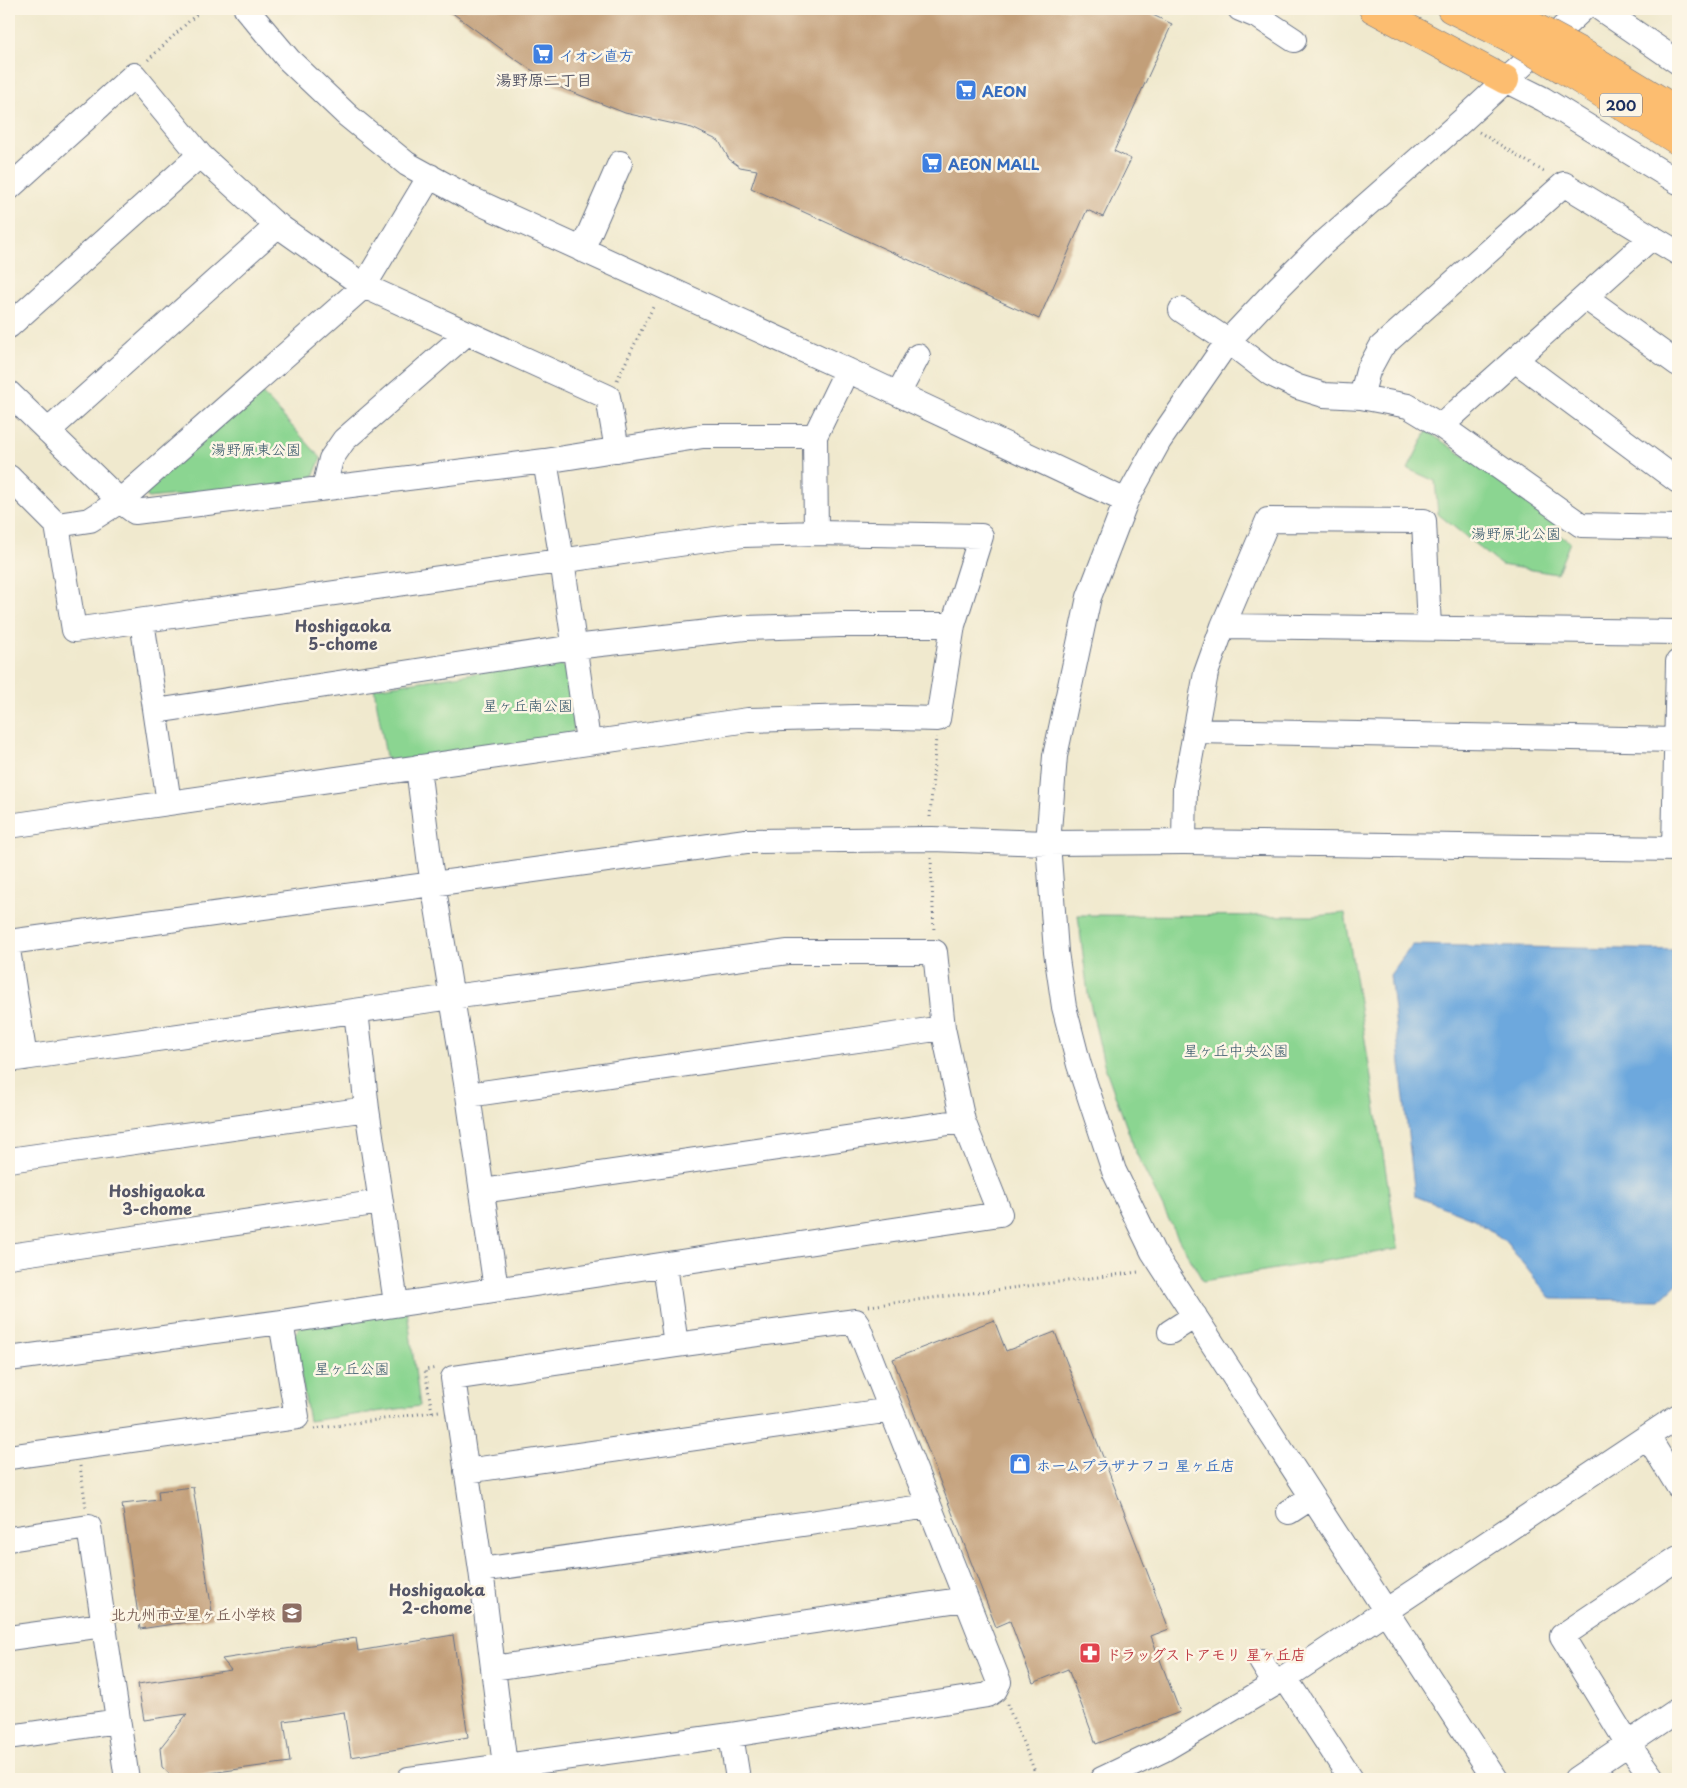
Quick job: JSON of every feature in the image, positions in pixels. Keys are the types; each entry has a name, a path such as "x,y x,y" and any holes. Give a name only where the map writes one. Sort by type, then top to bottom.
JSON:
{"highway":[{"path":"1373,9 1506,80"},
{"name":"200","path":"1451,9 1511,22 1572,61 1678,141"},
{"name":"200","path":"1572,61 1678,111"}],"street":[{"path":"246,9 289,60 348,116 407,164 469,198 847,370 1126,501"},
{"path":"1240,9 1259,17 1294,40"},
{"path":"1496,1779 1153,1252 1114,1171 1079,1065 1064,1007 1056,952 1048,843 1055,756 1089,597 1126,501 1159,441 1228,341 1274,292 1320,246 1583,9"},
{"path":"1601,9 1678,62"},
{"path":"9,188 134,75 200,155 278,225 364,286 608,397 618,450"},
{"path":"1506,80 1543,99 1678,182"},
{"path":"9,326 200,155"},
{"path":"582,250 620,163"},
{"path":"57,525 90,520 120,501 364,286 430,176"},
{"path":"1361,397 1368,371 1380,347 1564,184 1678,253"},
{"path":"48,431 278,225"},
{"path":"1441,426 1652,238"},
{"path":"1586,297 1678,364"},
{"path":"1181,310 1228,341 1271,374 1298,387 1324,395 1361,397 1408,406 1441,426 1581,525 1678,526"},
{"path":"324,488 331,459 344,440 467,333"},
{"path":"898,394 918,356"},
{"path":"1515,360 1678,481"},
{"path":"816,533 815,436 847,370"},
{"path":"9,394 120,501 135,512 545,461 703,436 815,436"},
{"path":"545,461 562,560 588,742"},
{"path":"9,477 57,525 74,630 743,535 816,533 981,536 953,625 938,719 856,717 748,720 9,826"},
{"path":"1184,842 1185,787 1206,673 1223,626 1268,520 1424,522 1429,628"},
{"path":"142,621 169,802"},
{"path":"156,711 574,647 745,628 839,625 953,625"},
{"path":"1223,626 1678,632"},
{"path":"9,942 746,841 932,839 1048,843 1184,842 1676,849 1678,662"},
{"path":"1195,731 1677,740"},
{"path":"418,768 433,883 468,1094 496,1289"},
{"path":"9,956 17,1059 452,997 788,952 935,952 943,1028 963,1120 1000,1214 396,1303 281,1322 9,1359"},
{"path":"356,1011 367,1109 396,1303"},
{"path":"468,1094 943,1028"},
{"path":"9,1160 367,1109"},
{"path":"482,1191 963,1120"},
{"path":"9,1256 381,1202"},
{"path":"665,1264 676,1345"},
{"path":"1170,1332 1195,1316"},
{"path":"409,1779 505,1766 731,1735 988,1695 995,1690 999,1682 856,1321 453,1378 481,1570 505,1766"},
{"path":"9,1457 297,1417 281,1322"},
{"path":"466,1471 891,1410"},
{"path":"1102,1779 1163,1750 1280,1681 1678,1416"},
{"path":"1648,1437 1678,1486"},
{"path":"1288,1512 1312,1497"},
{"path":"481,1570 929,1506"},
{"path":"9,1539 89,1527 102,1625 127,1779"},
{"path":"1653,1779 1628,1744 1562,1636 1678,1558"},
{"path":"493,1668 966,1599"},
{"path":"9,1638 102,1625"},
{"path":"1261,1661 1280,1681 1346,1778"},
{"path":"1576,1779 1678,1710"},
{"path":"9,1737 118,1721"},
{"path":"731,1735 738,1779"}],"path":[{"path":"134,75 202,9"},
{"path":"1478,131 1564,184"},
{"path":"608,397 652,307"},
{"path":"930,817 938,719"},
{"path":"931,855 935,952"},
{"path":"80,1462 89,1527"},
{"path":"999,1682 1038,1779"}],"green space":[{"name":"湯野原東公園","path":"259,390 321,458 311,482 148,498 144,489"},
{"name":"湯野原北公園","path":"1427,431 1563,523 1556,533 1570,542 1557,574 1501,565 1438,514 1435,481 1408,469"},
{"name":"星ヶ丘南公園","path":"557,661 566,669 574,729 570,737 387,762 374,688"},
{"name":"星ヶ丘中央公園","path":"1345,913 1398,1249 1203,1281 1177,1236 1136,1153 1104,1064 1088,994 1078,915 1317,916"},
{"name":"星ヶ丘公園","path":"407,1311 420,1406 309,1421 294,1335 301,1326"}],"water":[{"path":"1412,945 1678,950 1678,1283 1660,1300 1551,1299 1505,1241 1474,1219 1415,1196 1390,975"}],"building":[{"name":"AEON MALL","path":"447,9 1140,9 1172,24 1114,151 1131,159 1103,217 1087,210 1039,319 751,188 757,170 740,167 729,159 719,141 692,128 625,113 554,85"},
{"name":"ホームプラザナフコ 星ヶ丘店","path":"994,1320 1006,1351 1055,1332 1169,1629 1151,1636 1180,1712 1096,1744 1068,1669 1033,1683 1010,1621 996,1627 893,1359"},
{"path":"193,1487 213,1618 140,1629 122,1504 159,1500 158,1491"},
{"path":"453,1635 468,1737 351,1757 344,1712 284,1721 290,1762 174,1778 162,1767 160,1748 187,1714 144,1720 138,1684 231,1670 222,1659 356,1638 358,1651"}],"place":[{"name":"イオン直方","path":"543,54"},
{"name":"AEON","path":"966,90"},
{"name":"AEON MALL","path":"932,163"},
{"name":"ホームプラザナフコ 星ヶ丘店","path":"1020,1464"},
{"name":"北九州市立星ヶ丘小学校","path":"292,1613"},
{"name":"ドラッグストアモリ 星ヶ丘店","path":"1090,1653"}],"district":[{"name":"湯野原二丁目","path":"544,79"},
{"name":"Hoshigaoka 5-chome","path":"343,634"},
{"name":"Hoshigaoka 3-chome","path":"157,1199"},
{"name":"Hoshigaoka 2-chome","path":"437,1598"}]}
